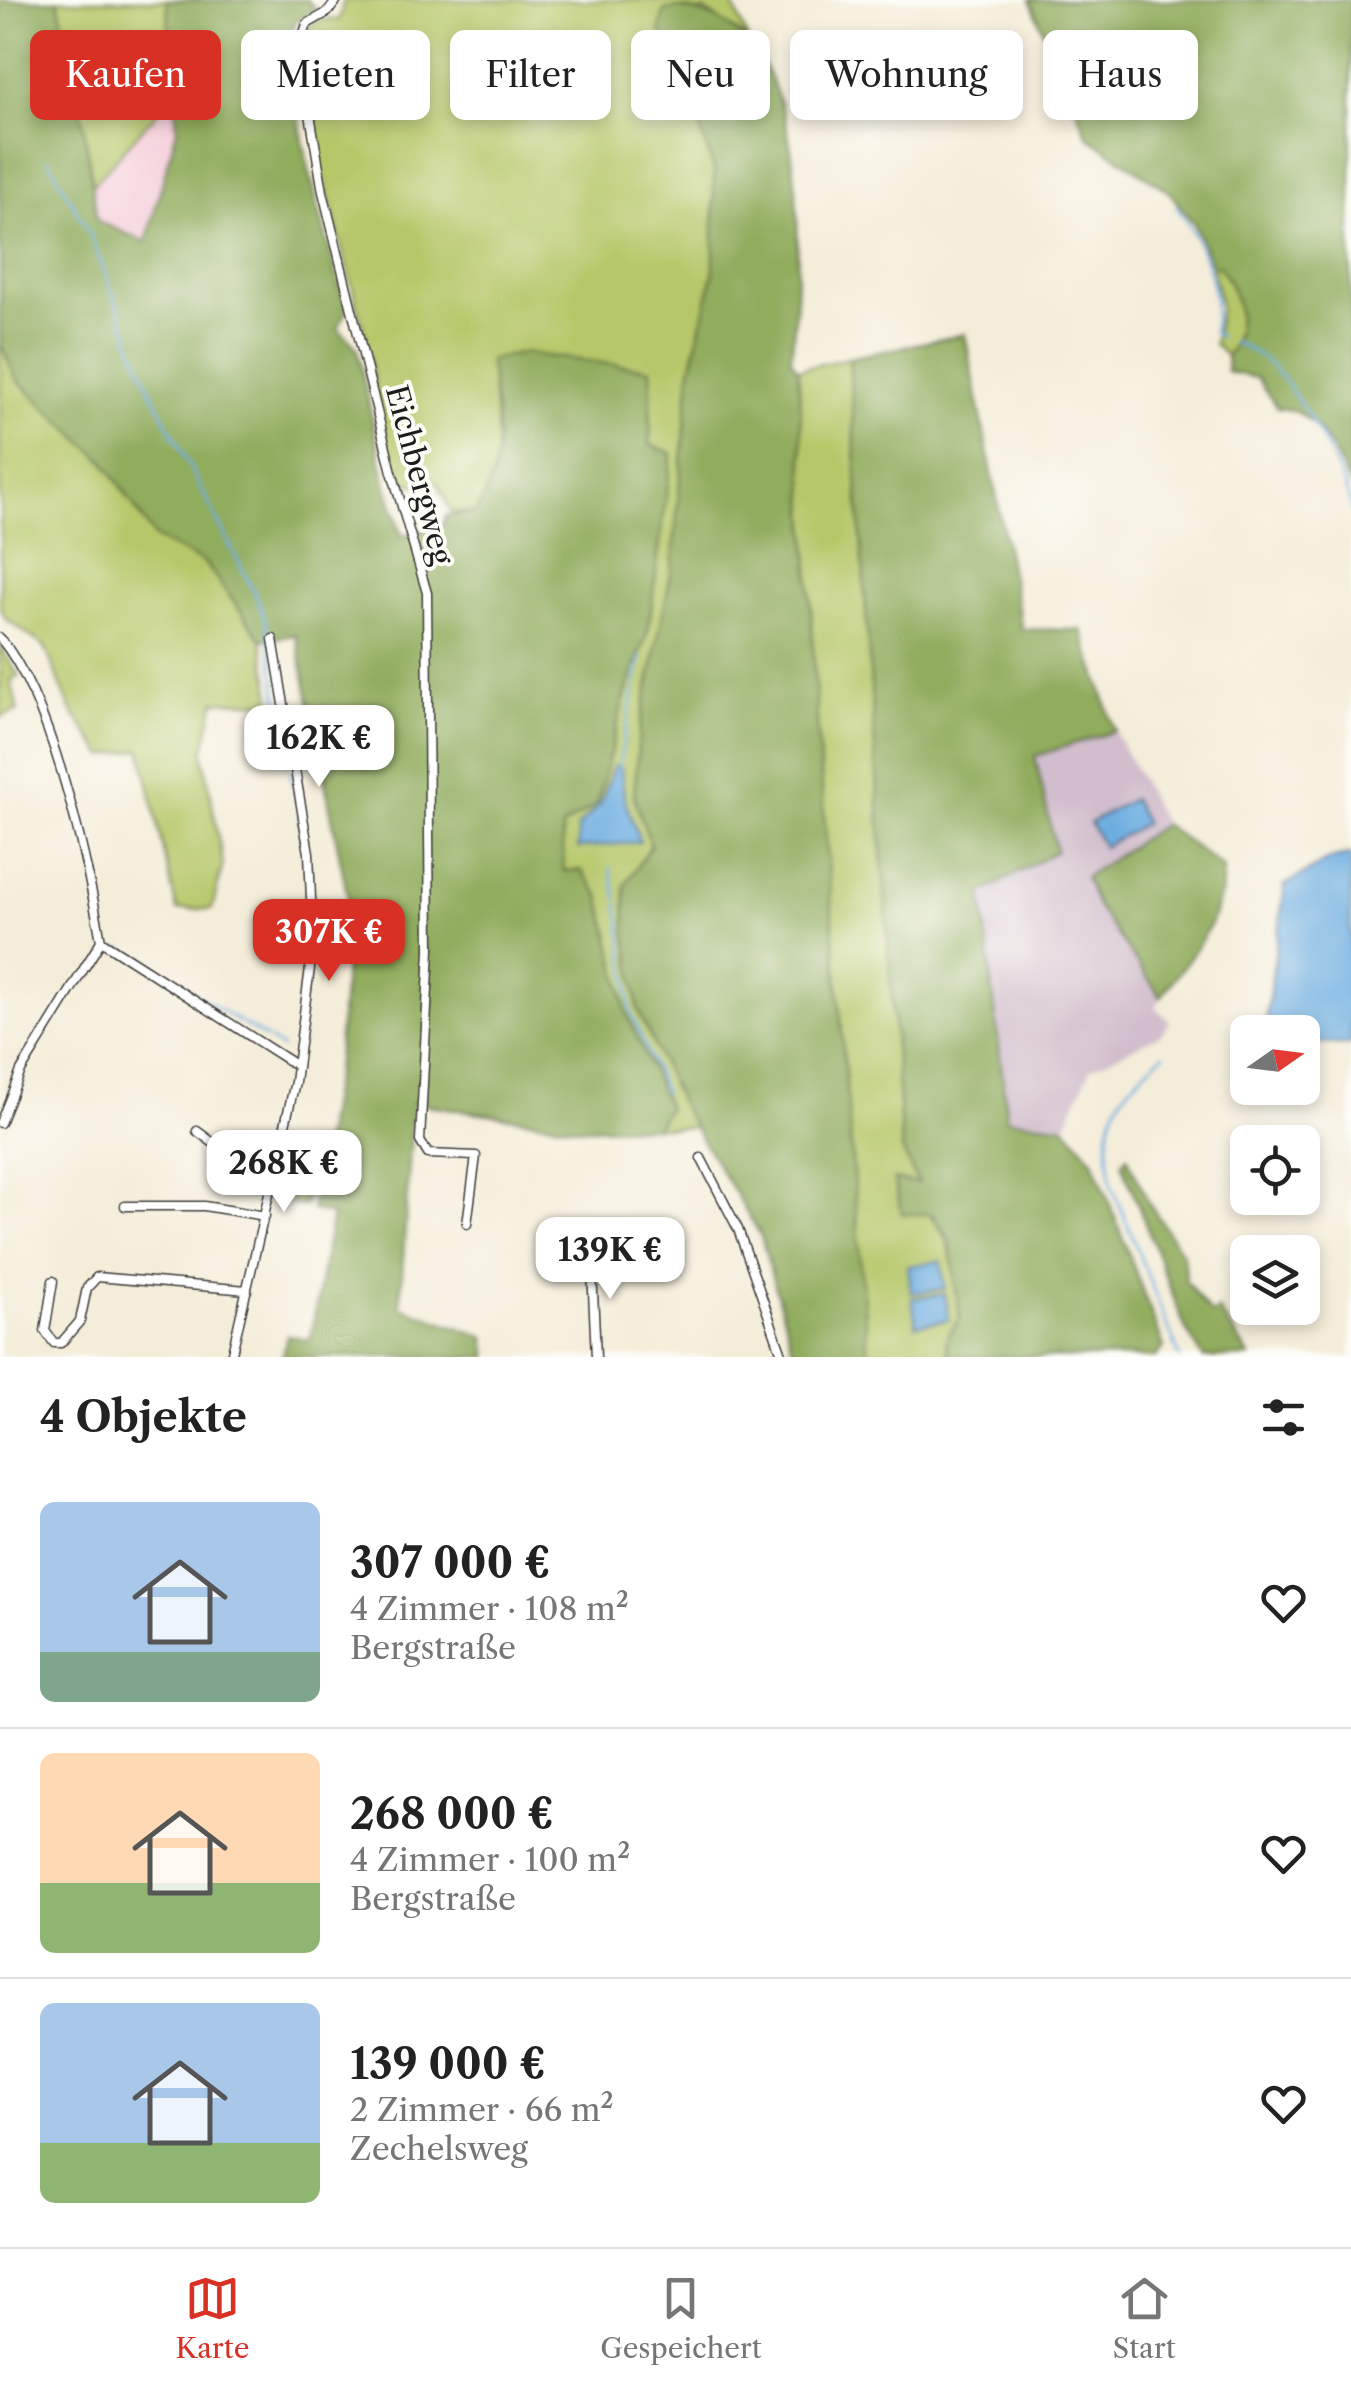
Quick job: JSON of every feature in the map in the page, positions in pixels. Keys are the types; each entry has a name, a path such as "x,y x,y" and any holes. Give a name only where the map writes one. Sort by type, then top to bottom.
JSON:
{"street":[{"name":"Eichbergweg","path":"337,0 328,12 307,24 301,42 323,192 392,472 428,593 430,948 420,1117 423,1149 428,1154 472,1153 478,1160 467,1224"},
{"path":"0,638 22,672 81,834 100,941 22,1071 0,1123"},
{"path":"232,1357 297,1066 309,994 314,910 274,639"},
{"path":"100,941 297,1066"},
{"path":"198,1131 212,1142 277,1156"},
{"path":"701,1158 738,1229 783,1357"},
{"path":"125,1206 204,1206 265,1216"},
{"path":"584,1232 591,1247 596,1357"},
{"path":"53,1281 44,1331 54,1343 61,1343 80,1320 87,1288 96,1277 247,1290"}],"shaded area":[{"path":"150,120 176,120 147,242 96,221 93,185"},
{"path":"1115,731 1164,824 1085,878 1098,908 1161,997 1156,1008 1170,1021 1161,1034 1091,1068 1065,1126 1007,1120 982,893 1056,851 1035,755"}],"green space":[{"path":"0,0 58,0 64,30 30,30 30,120 83,120 97,221 146,242 176,120 221,120 221,30 169,30 167,0 307,0 315,8 294,23 294,30 241,30 241,120 299,120 347,310 338,328 357,348 386,483 402,536 443,525 446,516 476,512 486,493 493,475 497,438 489,360 523,353 651,369 650,445 672,453 648,631 623,702 597,804 562,827 564,871 581,870 600,895 627,1013 668,1108 656,1127 583,1128 413,1103 400,1307 485,1337 488,1357 282,1357 287,1335 310,1340 332,1215 312,1210 337,1061 350,909 296,635 262,640 205,563 155,538 105,462 17,380 0,343"},
{"path":"58,0 167,0 169,30 64,30"},
{"path":"344,0 731,0 744,30 734,30 704,10 660,30 631,30 631,120 698,120 714,170 714,270 690,374 672,569 639,733 634,797 651,845 625,885 626,930 638,1009 680,1104 696,1128 656,1127 667,1108 627,1013 600,895 564,872 562,827 597,804 623,702 648,631 672,453 650,445 651,369 523,353 490,360 496,456 493,474 476,513 451,512 438,483 405,485 384,432 364,331 312,120 430,120 430,30 309,30 321,19 339,20","holes":["614,766 621,769 624,797 578,827 601,803"]},
{"path":"1030,0 1351,0 1351,485 1314,425 1291,410 1277,408 1257,378 1227,372 1226,356 1237,334 1238,310 1226,276 1219,266 1212,267 1194,224 1169,192 1088,137 1081,120 1198,120 1198,30 1043,31"},
{"path":"675,8 722,22 731,30 660,30 664,10"},
{"path":"770,81 791,150 797,207 791,360 798,369 818,739 868,1357 795,1357 760,1234 680,1104 638,1009 626,930 625,885 651,846 634,797 639,733 672,569 690,374 714,270 714,170 698,120 770,120"},
{"path":"81,120 150,120 93,185"},
{"path":"1219,265 1238,310 1237,334 1226,356 1214,344 1220,307 1212,267"},
{"path":"965,334 1022,629 1082,630 1115,731 1035,756 1056,851 982,893 1007,1119 1065,1126 1093,1160 1164,1347 1156,1357 949,1357 946,1338 960,1318 950,1240 932,1214 902,1214 894,1180 918,1183 902,1149 849,358"},
{"path":"0,343 17,380 105,462 155,538 205,563 262,640 272,703 215,701 203,753 223,864 212,909 177,910 141,749 104,756 71,710 45,647 5,618 0,608"},
{"path":"849,358 902,1149 918,1184 894,1181 929,1214 951,1255 960,1318 946,1338 949,1357 868,1357 818,739 798,369"},
{"path":"0,645 19,676 11,680 18,711 0,717"},
{"path":"1164,824 1223,868 1218,905 1211,921 1161,997 1098,908 1085,877"},
{"path":"288,1147 315,1153 304,1206 276,1200"},
{"path":"1127,1156 1149,1203 1183,1255 1186,1281 1211,1314 1219,1310 1250,1357 1203,1357 1186,1330 1122,1163"}],"water":[{"path":"614,765 621,768 624,797 640,842 578,848 578,827 601,803"},
{"path":"1132,799 1145,823 1103,847 1090,823"},
{"path":"1351,854 1351,1045 1320,1043 1320,1015 1266,1015 1285,885 1330,859"},
{"path":"941,1261 945,1289 911,1293 908,1266"},
{"path":"945,1294 949,1320 916,1325 912,1298"}],"waterway":[{"path":"48,159 91,237 149,387 257,598 267,626 282,723"},
{"path":"1176,206 1208,266 1215,299 1213,332 1220,337"},
{"path":"1232,342 1267,362 1298,401 1333,459 1351,511"},
{"path":"618,768 641,657"},
{"path":"284,735 288,763"},
{"path":"290,773 296,796"},
{"path":"299,815 303,845"},
{"path":"305,857 306,871"},
{"path":"610,868 617,899"},
{"path":"618,904 631,1012 664,1092"},
{"path":"120,948 138,958"},
{"path":"149,965 157,970"},
{"path":"164,975 177,983"},
{"path":"189,990 216,1007"},
{"path":"219,1009 240,1022"},
{"path":"243,1024 266,1038"},
{"path":"269,1040 282,1048"},
{"path":"1164,1054 1121,1097 1110,1125 1109,1162 1112,1186 1180,1357"}]}
